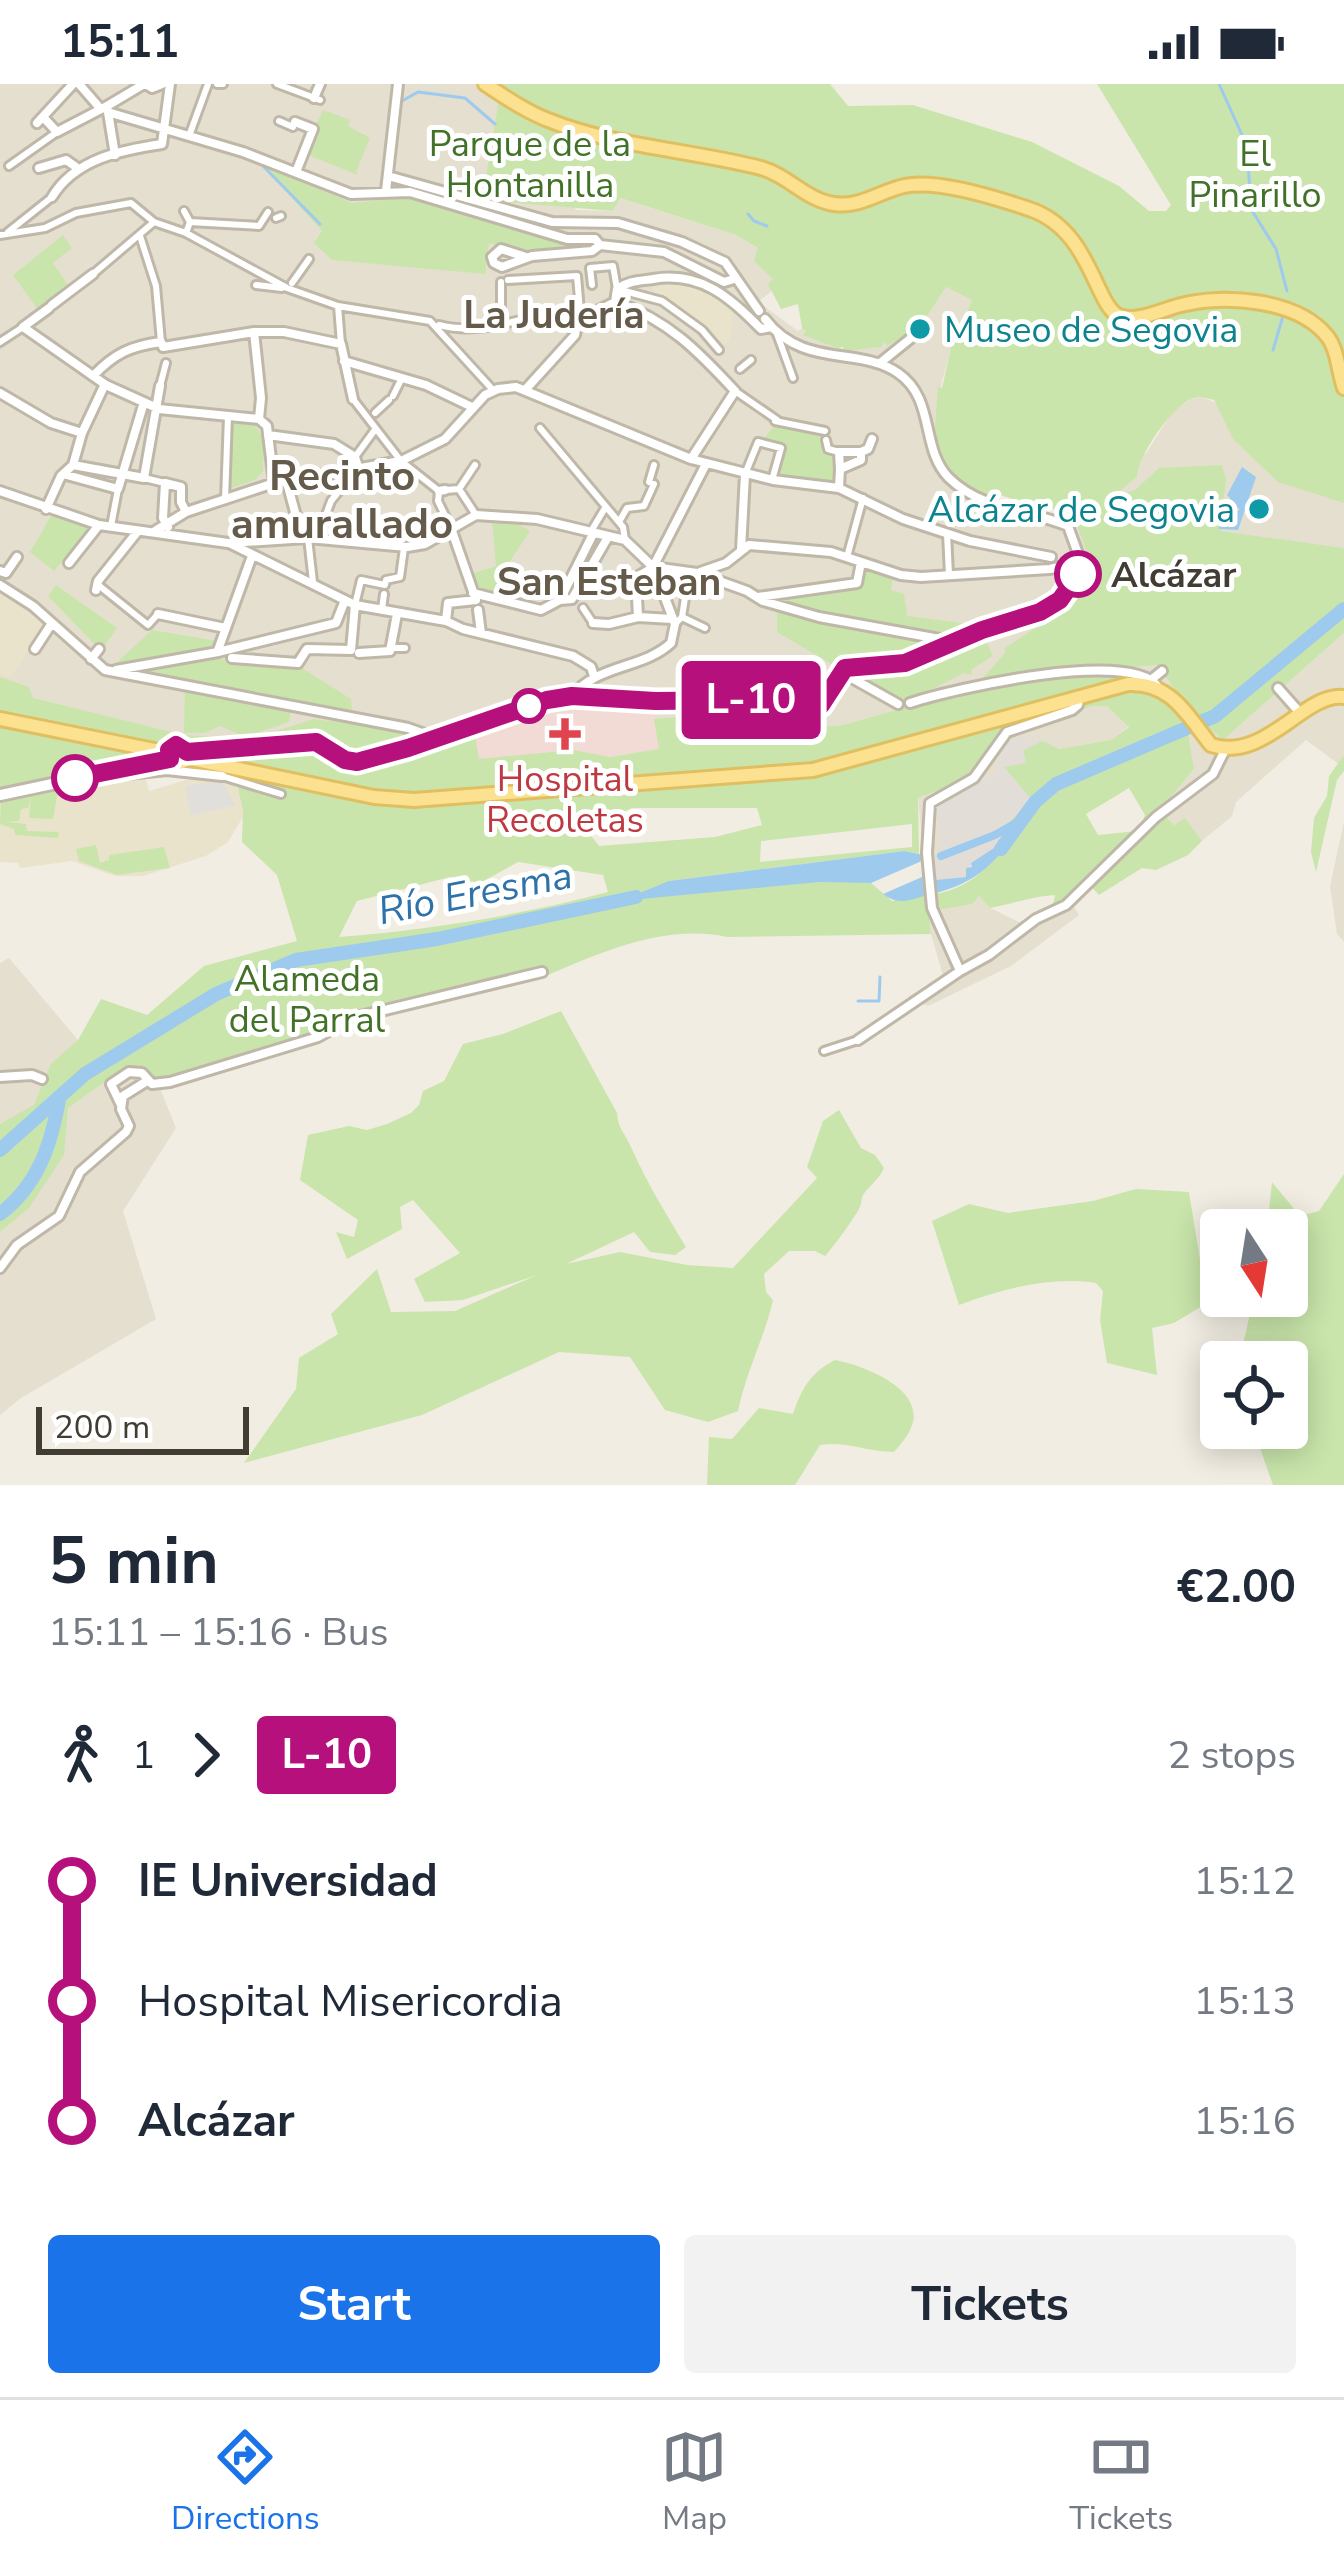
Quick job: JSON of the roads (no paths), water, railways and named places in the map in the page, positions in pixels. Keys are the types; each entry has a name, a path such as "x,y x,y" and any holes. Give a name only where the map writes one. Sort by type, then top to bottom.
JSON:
{"main road":[{"path":"485,84 551,122 764,169 833,204 856,202 901,186 928,184 1029,209 1072,238 1089,262 1107,306 1118,316 1138,317 1205,300 1280,308 1327,336 1344,388"},
{"path":"0,719 169,756 176,745 187,755 378,798 445,797 813,770 1128,684 1155,684 1218,746 1255,742 1342,693"}],"street":[{"path":"28,130 76,84 106,108 351,194 410,192 571,240 595,239 600,244 664,252 724,282 734,280"},
{"path":"2,234 52,196 76,167 162,144 165,86 145,84 57,132 9,166"},
{"path":"189,136 216,84"},
{"path":"277,84 317,99 320,84"},
{"path":"386,191 398,84"},
{"path":"106,108 115,155"},
{"path":"43,117 57,132"},
{"path":"279,121 292,128 295,122 313,129 296,172"},
{"path":"39,168 66,160 76,167"},
{"path":"187,755 316,742 357,762 572,696 752,700 784,716 821,705 845,668 905,663 1054,605 1075,579 1081,557 1065,524 990,504 952,481 935,455 919,397 899,373 880,363 800,346 768,322 734,280 734,271 715,255 617,223 552,222 388,176"},
{"path":"2,234 45,228 106,205 131,203 154,222 338,306 415,316 456,329 501,324 553,310 597,311 615,302"},
{"path":"184,211 190,221 186,233"},
{"path":"190,221 259,226 268,212"},
{"path":"0,342 154,222"},
{"path":"140,236 156,286 163,347 254,332 284,332 341,344"},
{"path":"526,257 592,251 600,244"},
{"path":"289,286 309,259"},
{"path":"526,389 575,334 590,268 613,266 615,302"},
{"path":"617,290 626,283 688,277 721,292 761,329 768,322"},
{"path":"501,324 502,282 585,278"},
{"path":"256,285 289,286"},
{"path":"617,290 662,301 701,329 719,350"},
{"path":"615,302 667,325 735,391 776,420 825,435 829,450 861,452 872,439"},
{"path":"338,306 343,362 353,399 366,419 401,460 442,490 460,493 476,515"},
{"path":"768,322 793,378"},
{"path":"434,323 494,390"},
{"path":"23,327 106,385 159,409 259,418"},
{"path":"254,332 259,418 268,435 274,483"},
{"path":"880,363 911,338"},
{"path":"93,376 119,352 161,342"},
{"path":"740,369 751,360"},
{"path":"343,362 448,393 472,406"},
{"path":"144,478 166,363"},
{"path":"375,413 402,378"},
{"path":"46,509 63,474 73,465 82,433 106,385"},
{"path":"153,532 183,514 286,479 401,460 445,439 472,406 494,390 526,389 706,464 844,490 903,519 946,533 1051,557 1081,557"},
{"path":"691,459 735,391"},
{"path":"0,393 51,423 82,433"},
{"path":"69,563 105,526 144,402"},
{"path":"225,500 229,416"},
{"path":"540,428 619,522 625,540 653,567 676,620"},
{"path":"355,457 374,431"},
{"path":"268,435 334,444 363,467"},
{"path":"745,548 745,474 758,442 781,448 772,480"},
{"path":"839,452 844,490"},
{"path":"840,469 861,460 861,452"},
{"path":"619,522 627,508 644,506 653,484 654,464"},
{"path":"638,617 632,578 653,567 706,464"},
{"path":"73,465 181,488 180,537"},
{"path":"460,493 475,465"},
{"path":"309,538 332,501 363,467"},
{"path":"63,474 118,489"},
{"path":"286,479 299,524 309,538 313,585"},
{"path":"165,525 166,483"},
{"path":"442,490 438,501 476,601 481,633"},
{"path":"0,491 105,526 228,543 309,538 404,548 425,544 476,515 537,519 625,540"},
{"path":"847,556 863,499"},
{"path":"560,600 605,508"},
{"path":"165,525 180,537"},
{"path":"138,531 96,587 148,625 158,614 225,628"},
{"path":"946,533 949,575"},
{"path":"446,621 448,603 476,601 541,610 575,596 608,536"},
{"path":"228,543 350,602 381,612 446,621 573,656 591,668 594,676"},
{"path":"694,573 726,563 745,548 791,546 847,556 913,577 1051,569 1081,557"},
{"path":"381,612 386,580 401,576 404,548"},
{"path":"218,652 252,556"},
{"path":"17,557 2,577 106,670 408,728 437,739"},
{"path":"756,597 857,583 861,562"},
{"path":"653,567 694,573 819,617 956,642"},
{"path":"106,670 218,652 336,623 361,580 385,589"},
{"path":"572,696 594,676 668,646 687,585"},
{"path":"560,600 583,608 593,623 638,617 705,628"},
{"path":"350,602 354,651"},
{"path":"232,658 298,663 307,649 386,653 397,614"},
{"path":"35,649 52,623"},
{"path":"391,648 405,648"},
{"path":"91,659 100,649"},
{"path":"910,703 1028,676 1135,673 1155,684 1165,667"},
{"path":"841,672 893,701"},
{"path":"1278,688 1302,715"},
{"path":"959,971 933,912 927,815 932,800 974,778 1005,734 1074,709 1078,697"},
{"path":"824,1051 858,1040 1036,919 1066,905 1154,819 1213,774 1218,746"},
{"path":"0,795 169,756"},
{"path":"105,772 167,770 223,776 281,794"},
{"path":"121,1105 126,1091 147,1081 170,1082 318,1037 352,1018 542,972"},
{"path":"0,1268 16,1245 59,1216 80,1172 126,1132 128,1124 112,1082 134,1072 142,1073 147,1081"},
{"path":"0,1077 42,1079"}],"water":[{"path":"1242,467 1256,477 1238,530 1219,529 1220,512 1240,510 1227,495"},
{"path":"1014,835 987,867 955,887 905,901 883,894 922,877 926,881 966,877 971,863"},
{"path":"904,851 923,855 924,860 871,883 819,882 620,901 669,881"}],"waterway":[{"path":"1219,84 1247,146 1251,209 1276,249 1287,291"},
{"path":"402,101 418,92 465,98 495,124"},
{"path":"262,165 320,224"},
{"path":"748,214 767,226"},
{"path":"1273,350 1283,316"},
{"path":"0,347 23,331"},
{"name":"Río Eresma","path":"1001,849 1035,802 1056,784 1215,716 1344,609"},
{"path":"941,856 1025,818"},
{"name":"Río Eresma","path":"0,1150 85,1074 216,994 296,960 437,939 636,897"},
{"path":"858,1001 879,1001 880,977"},
{"path":"0,1214 24,1190 41,1163 59,1100"}],"place":[{"name":"Museo de Segovia","path":"920,329"},
{"name":"Alcázar de Segovia","path":"1259,509"},
{"name":"Alcázar","path":"1078,574"},
{"name":"Hospital Recoletas","path":"565,734"}],"district":[{"name":"La Judería","path":"554,314"},
{"name":"Recinto amurallado","path":"342,499"},
{"name":"San Esteban","path":"609,581"}],"park label":[{"name":"Parque de la Hontanilla","path":"530,164"},
{"name":"El Pinarillo","path":"1255,174"},
{"name":"Alameda del Parral","path":"307,998"}]}
